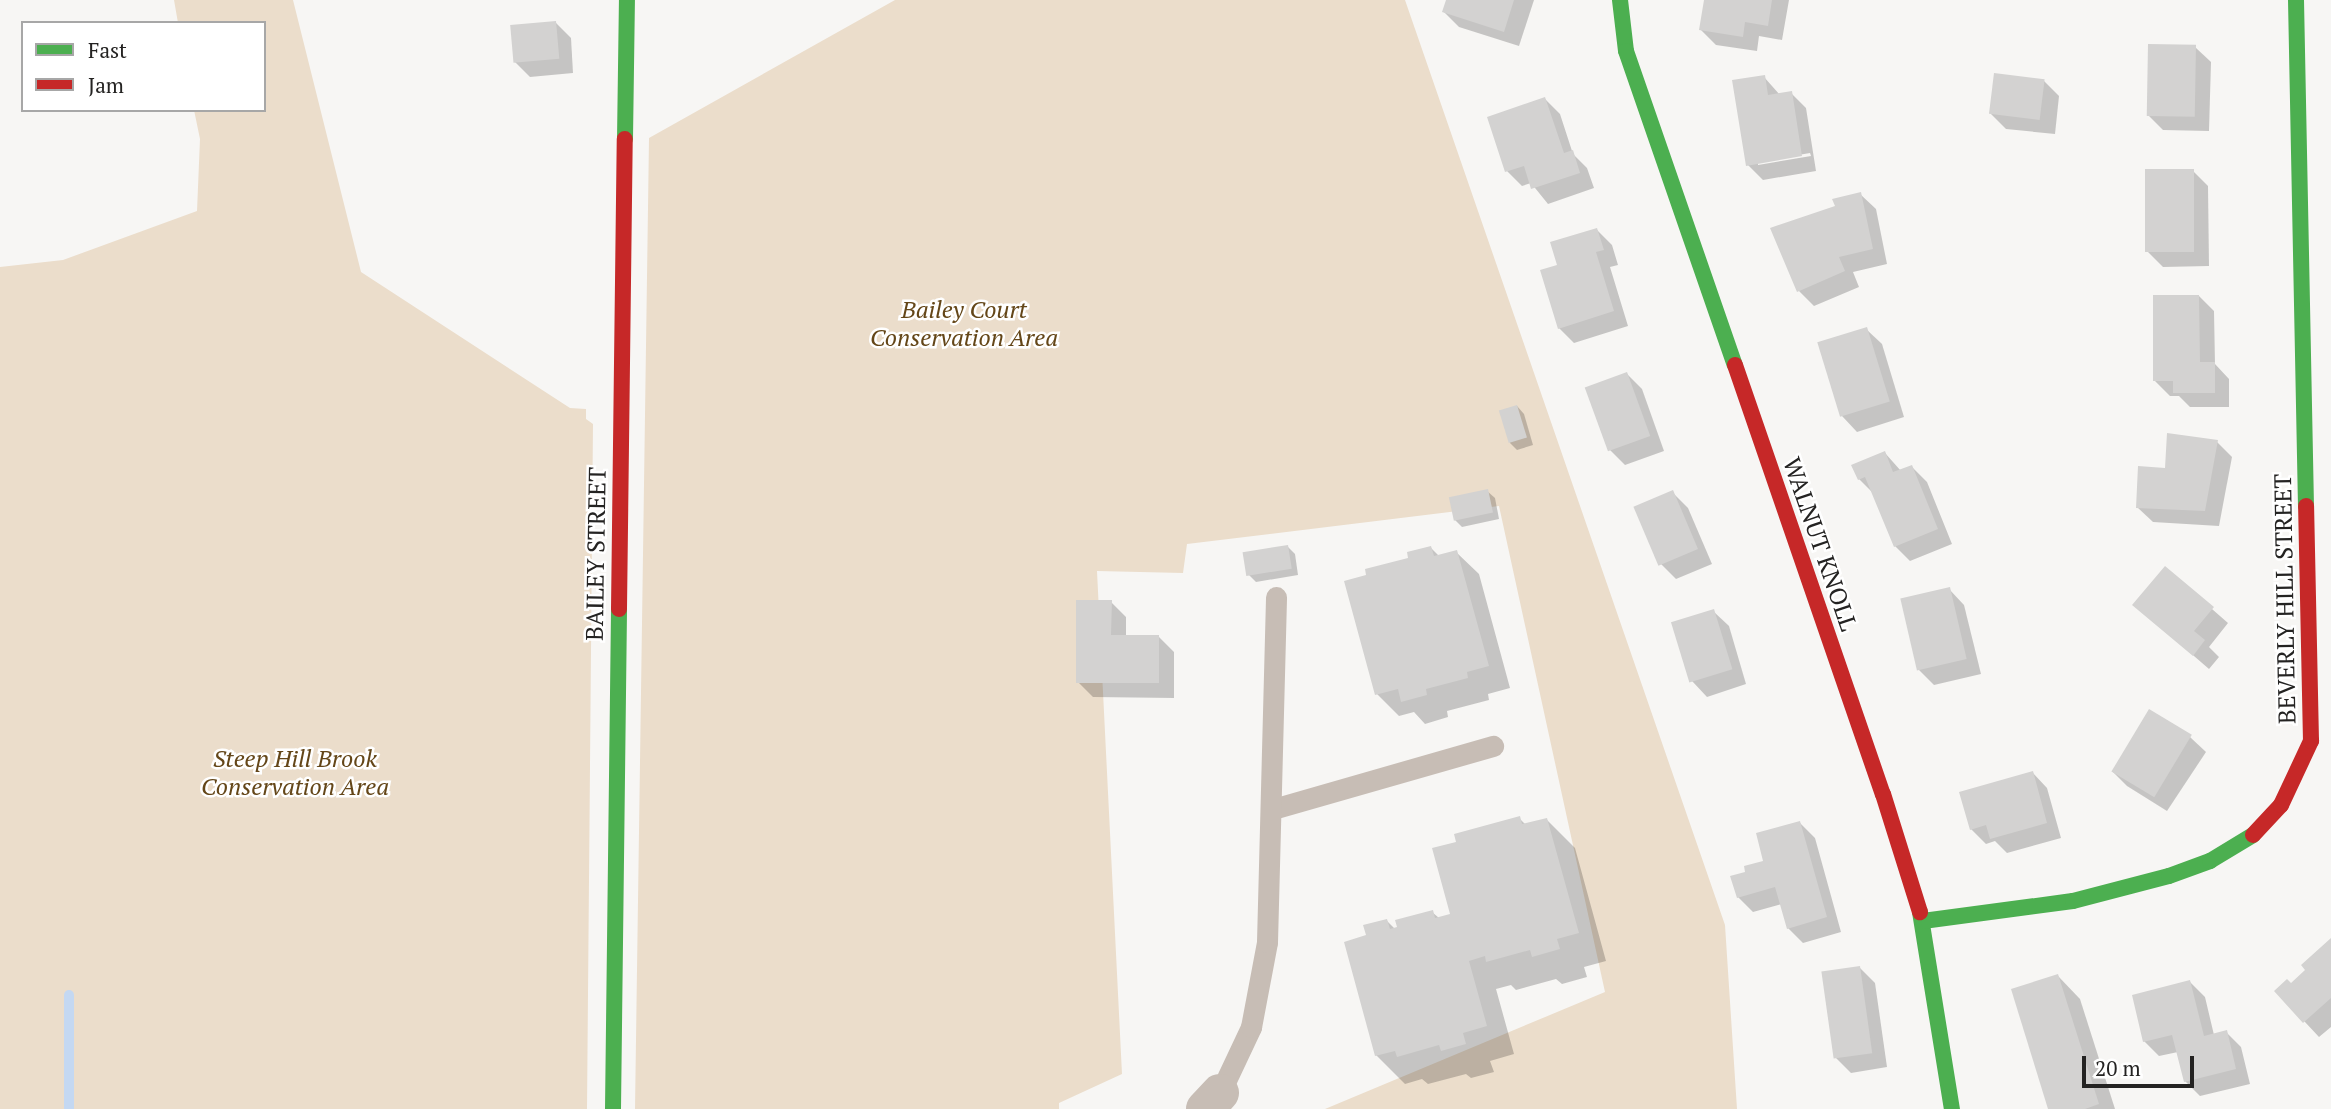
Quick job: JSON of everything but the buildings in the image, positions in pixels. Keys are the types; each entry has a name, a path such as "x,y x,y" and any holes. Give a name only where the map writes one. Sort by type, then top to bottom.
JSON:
{"street":[{"name":"BAILEY STREET","path":"613,1109 627,0"},
{"name":"WALNUT KNOLL","path":"1620,0 1626,51 1883,794 1923,921 1952,1109"},
{"name":"BEVERLY HILL STREET","path":"1923,921 2073,901 2169,876 2210,861 2253,835 2281,805 2311,741 2295,0"}],"lane":[{"path":"1212,1101 1251,1027 1267,942 1273,809 1276,597"},
{"path":"1273,809 1493,746"}],"green space":[{"name":"Steep Hill Brook Conservation Area","path":"174,0 293,0 361,272 570,408 586,409 586,419 593,424 587,1109 0,1109 0,267 63,260 197,211 200,139 194,112 266,112 266,21 178,21"},
{"name":"Bailey Court Conservation Area","path":"895,0 1405,0 1725,925 1737,1109 1325,1109 1605,992 1499,506 1187,544 1183,573 1097,571 1122,1074 1059,1103 1059,1109 635,1109 649,138"}],"waterway":[{"path":"69,995 69,1109"}],"traffic: fast":[{"path":"625,139 627,0"},
{"path":"1620,0 1626,51 1735,365"},
{"path":"2296,0 2306,506"},
{"path":"613,1109 619,609"},
{"path":"1923,921 2073,901 2169,876 2210,861 2253,835"},
{"path":"1920,912 1952,1109"}],"traffic: jam":[{"path":"619,609 625,139"},
{"path":"1735,365 1883,794 1920,912"},
{"path":"2253,835 2281,805 2311,741 2306,506"}]}
